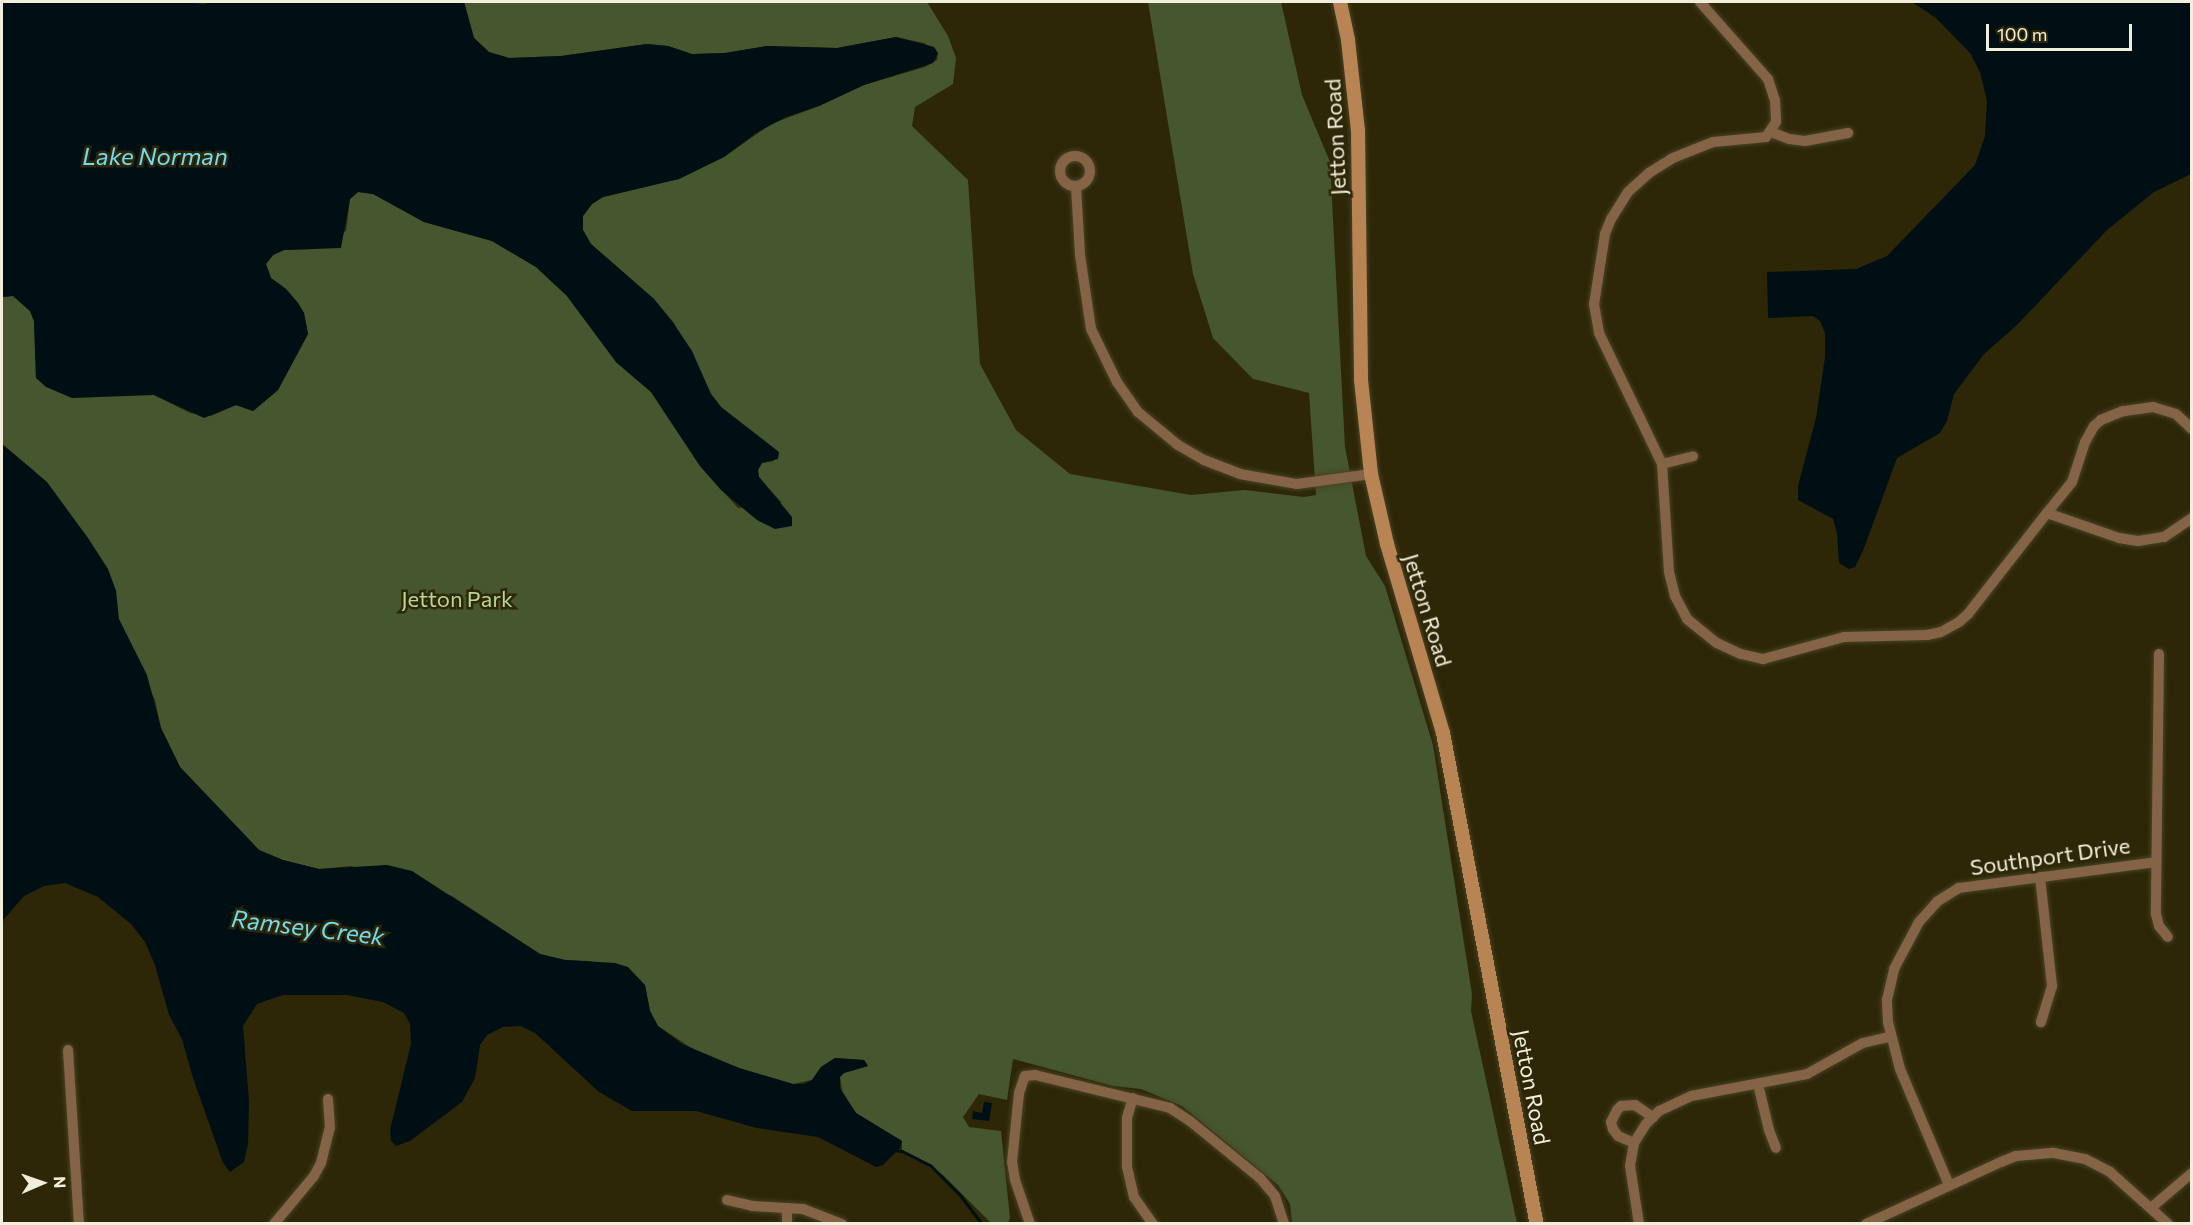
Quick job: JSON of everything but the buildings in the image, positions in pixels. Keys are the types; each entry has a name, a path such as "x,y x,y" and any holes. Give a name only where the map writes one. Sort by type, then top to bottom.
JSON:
{"street":[{"name":"Jetton Road","path":"1340,2 1348,40 1358,130 1361,380 1371,474 1387,544 1443,733 1537,1224"},
{"path":"1700,2 1768,80 1776,111 1776,122 1771,132 1760,138 1726,140 1701,145 1659,165 1628,192 1611,219 1605,234 1594,290 1595,318 1605,346 1662,464 1669,572 1680,608 1706,636 1756,658 1781,656 1844,638 1927,635 1952,627 1980,600 2072,482 2085,442 2094,426 2101,420 2123,411 2153,407 2176,414 2192,429"},
{"path":"1771,132 1789,140 1805,141 1848,133"},
{"path":"1076,187 1080,255 1091,329 1117,382 1138,411 1178,445 1214,465 1248,476 1297,484 1371,474"},
{"path":"1662,464 1693,456"},
{"path":"2047,513 2119,538 2138,541 2164,537 2192,518"},
{"path":"2159,654 2156,914 2159,926 2168,937"},
{"name":"Southport Drive","path":"1949,1185 1900,1069 1890,1037 1887,1000 1894,969 1905,944 1929,909 1944,896 1959,888 2156,862"},
{"path":"2040,877 2052,986 2041,1022"},
{"path":"1639,1224 1630,1175 1634,1143 1653,1117 1671,1103 1691,1096 1807,1074 1863,1043 1890,1037"},
{"path":"68,1050 79,1224"},
{"path":"1030,1224 1015,1180 1012,1162 1019,1093 1025,1076 1064,1081 1170,1108 1260,1178 1275,1196 1284,1224"},
{"path":"1758,1084 1768,1130 1776,1149"},
{"path":"1133,1098 1127,1118 1127,1167 1134,1197 1154,1224"},
{"path":"274,1224 314,1176 321,1163 330,1128 328,1099"},
{"path":"1634,1143 1618,1136 1613,1129 1611,1122 1617,1110 1621,1106 1635,1105 1653,1117"},
{"path":"1866,1224 2016,1156 2055,1153 2096,1164 2119,1178 2168,1224"},
{"path":"2152,1207 2192,1173"},
{"path":"727,1200 752,1206 813,1212 842,1224"},
{"path":"787,1224 788,1208"}],"green space":[{"name":"Jetton Park","path":"464,2 927,2 948,36 956,58 953,84 915,107 912,126 968,180 980,364 1016,430 1070,474 1191,495 1245,490 1304,497 1316,495 1309,393 1253,379 1213,338 1193,274 1148,2 1281,2 1302,95 1330,162 1345,447 1366,556 1385,586 1433,745 1472,994 1471,1011 1517,1223 1292,1223 1290,1204 1278,1185 1182,1106 1141,1089 1113,1086 1013,1059 1007,1100 979,1094 963,1117 969,1127 1001,1131 1010,1218 1008,1223 991,1223 943,1175 902,1151 902,1141 856,1113 843,1095 840,1077 844,1073 868,1066 864,1060 835,1058 821,1067 812,1080 793,1084 739,1068 696,1051 658,1026 650,1011 645,985 590,961 565,960 540,954 452,896 351,866 319,869 283,860 259,850 180,767 161,728 155,700 118,619 116,591 108,570 55,493 32,469 2,444 2,297 13,296 30,311 34,321 36,378 122,394 154,395 190,413 211,416 236,405 253,411 278,390 308,334 304,313 298,303 286,289 271,278 266,264 273,255 284,250 313,249 346,231 350,199 358,192 373,194 424,222 492,241 536,267 567,296 616,362 651,392 700,466 738,508 782,503 759,477 758,470 762,463 774,461 743,425 721,407 711,394 674,323 654,299 591,244 583,230 583,216 592,204 603,197 678,179 724,157 771,124 819,106 864,85 925,67 937,60 938,53 924,43 896,37 837,48 767,46 725,53 692,54 668,46 647,44 561,56 509,58 489,52 474,38"}],"water":[{"name":"Lake Norman","path":"2,2 186,2 203,4 213,2 464,2 474,38 489,52 509,58 561,56 647,44 668,46 692,54 725,53 767,46 837,48 896,37 934,47 938,53 933,63 864,85 819,106 786,117 756,133 724,157 679,179 603,197 592,204 583,216 583,230 591,244 654,299 674,324 692,351 711,394 721,407 779,452 778,459 762,463 758,470 759,477 792,517 792,526 775,529 757,520 721,490 700,466 651,392 616,362 567,296 536,267 492,241 424,222 373,194 358,192 350,199 341,248 284,250 273,255 266,264 271,278 286,289 304,313 308,334 278,390 253,411 236,405 204,418 154,395 72,398 46,387 36,378 34,321 30,311 13,296 2,297"},
{"path":"1912,2 2191,2 2191,174 2154,192 2107,230 2017,325 1984,354 1954,394 1947,421 1940,433 1897,458 1863,551 1855,567 1849,569 1839,563 1837,533 1833,519 1798,500 1798,486 1816,418 1825,357 1825,333 1820,321 1813,316 1768,318 1767,272 1856,269 1887,256 1975,165 1985,136 1987,101 1980,72 1970,53 1936,18"},
{"path":"2,444 47,482 108,569 116,591 119,619 147,675 161,728 180,767 259,850 283,860 319,869 387,865 412,871 540,954 565,960 615,963 628,967 645,985 650,1011 658,1026 682,1044 739,1068 793,1084 804,1084 812,1080 821,1067 835,1058 864,1060 868,1066 844,1073 840,1077 840,1088 856,1113 902,1141 900,1148 883,1165 876,1167 818,1137 757,1128 696,1111 632,1111 599,1092 535,1033 521,1026 503,1027 487,1035 480,1045 475,1078 462,1102 410,1141 396,1146 391,1141 390,1130 411,1044 410,1024 404,1013 383,1002 347,995 283,995 257,1004 243,1026 249,1101 248,1144 244,1162 230,1172 223,1163 182,1039 169,1015 155,965 145,942 131,924 98,897 65,883 44,886 24,896 4,919 2,926"},
{"path":"984,1102 992,1103 989,1121 972,1119 973,1111 982,1113"}],"waterway":[{"name":"Ramsey Creek","path":"894,1150 902,1151 930,1165 960,1195 982,1224"}]}
